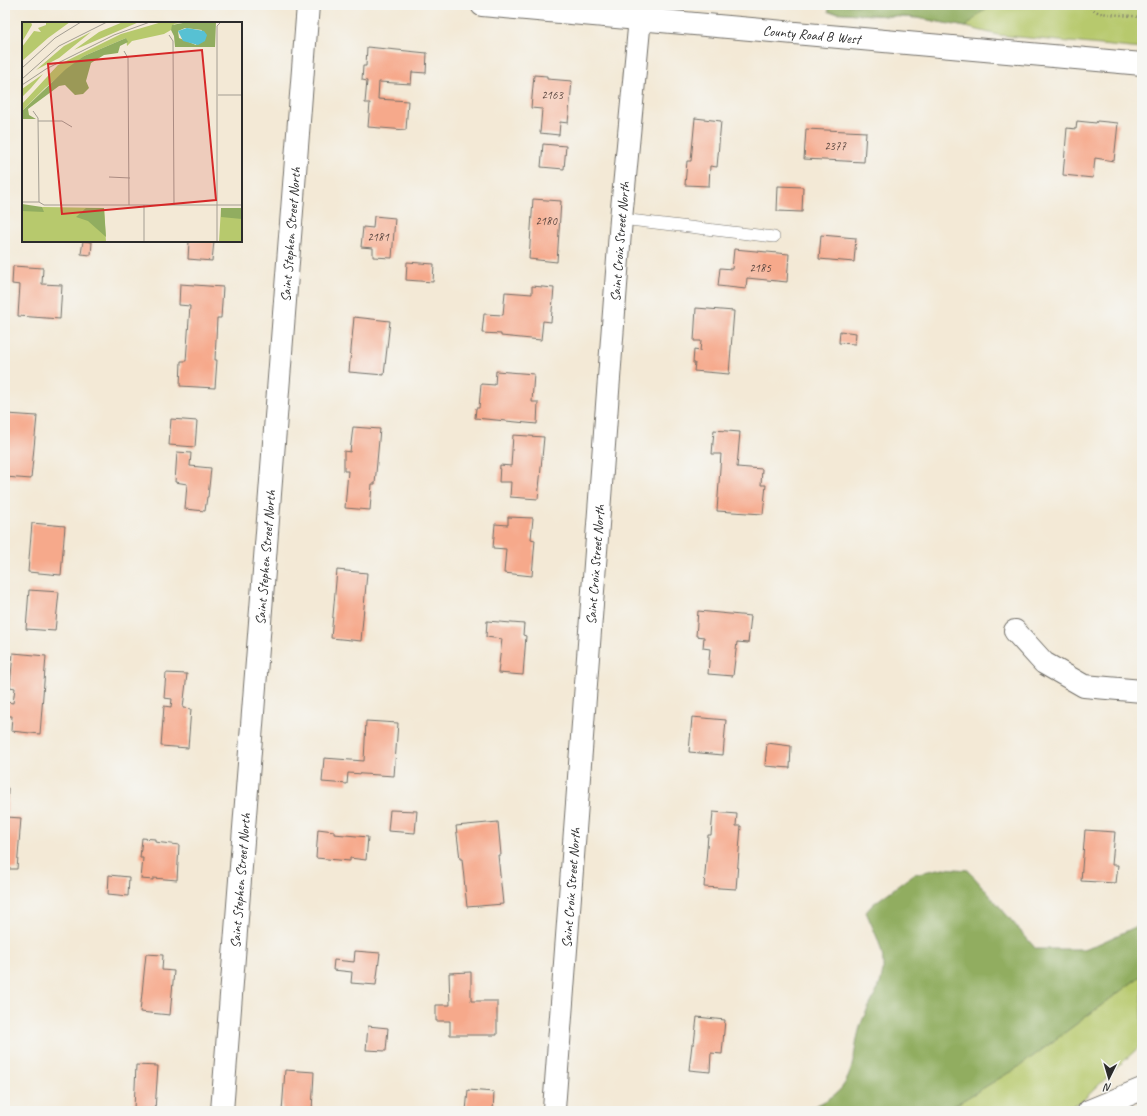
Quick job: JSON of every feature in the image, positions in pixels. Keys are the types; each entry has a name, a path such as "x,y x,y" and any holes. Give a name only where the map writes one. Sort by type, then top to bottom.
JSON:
{"main road":[{"name":"Saint Stephen Street North","path":"222,1111 308,5"},
{"name":"County Road B West","path":"482,5 531,7 1142,64"},
{"name":"Saint Croix Street North","path":"556,1111 554,1109 621,219 640,18"},
{"path":"1015,631 1044,663 1084,686 1142,691"},
{"path":"1090,1111 1142,1089"}],"lane":[{"path":"621,219 774,237"}],"path":[{"path":"1087,5 1099,13 1142,17"}],"green space":[{"path":"829,5 1142,5 1142,49 998,35 918,18 829,12"},
{"path":"829,5 991,5 966,27 918,18 829,12"},
{"path":"943,868 968,870 1036,949 1083,949 1098,944 1142,924 1142,975 1020,1066 945,1111 803,1111 832,1097 845,1083 851,1069 861,1024 881,980 883,972 883,957 866,912 873,904 914,874"},
{"path":"1142,975 1142,1044 1081,1102 1056,1111 945,1111 1020,1066"}],"building":[{"path":"367,47 427,53 426,73 412,72 411,84 379,82 378,99 408,101 406,130 368,127 370,103 365,103 367,81 362,80 363,66 366,66"},
{"path":"534,75 547,76 547,79 572,81 568,123 560,122 559,135 540,133 542,109 531,108"},
{"path":"695,118 721,121 717,167 710,166 709,186 685,185 687,161 691,161"},
{"path":"1077,121 1118,123 1114,161 1095,158 1093,178 1063,175 1067,128 1076,129"},
{"path":"806,129 866,132 864,162 804,159"},
{"path":"543,144 566,146 564,169 541,167"},
{"path":"778,186 803,187 802,212 777,211"},
{"path":"533,199 561,201 557,262 529,259"},
{"path":"374,216 395,218 392,258 373,257 373,248 361,247 363,227 373,228"},
{"path":"821,235 856,238 854,262 819,259"},
{"path":"83,242 92,242 91,255 81,254"},
{"path":"189,242 214,242 212,261 188,259"},
{"path":"734,249 789,254 787,282 747,278 746,289 718,286 720,268 732,269"},
{"path":"407,262 434,264 433,282 406,280"},
{"path":"13,266 43,268 42,284 62,285 60,319 18,316 20,285 12,284"},
{"path":"180,284 223,287 221,318 217,318 215,388 180,386 181,361 186,361 190,306 179,305"},
{"path":"532,286 554,288 551,322 543,321 541,340 501,336 501,334 482,333 484,314 503,315 505,292 532,294"},
{"path":"696,308 734,311 729,374 694,371 694,350 700,351 701,341 694,341"},
{"path":"354,317 390,321 384,375 349,372"},
{"path":"840,331 856,333 855,344 839,343"},
{"path":"496,371 534,374 532,402 538,402 537,424 475,418 476,408 479,408 481,384 495,385"},
{"path":"7,414 37,416 31,479 5,477 5,436"},
{"path":"171,419 197,421 195,447 169,445"},
{"path":"353,427 380,429 375,484 372,484 370,510 345,508 348,471 344,471 344,451 350,452"},
{"path":"714,430 740,432 737,467 762,469 761,485 766,485 763,514 717,511 721,454 712,454"},
{"path":"513,435 544,437 538,499 510,497 511,482 499,482 500,465 511,466"},
{"path":"177,452 191,453 190,466 211,468 205,511 185,509 187,484 175,482"},
{"path":"508,517 533,518 531,539 535,540 532,576 504,573 506,549 493,548 495,524 508,525"},
{"path":"32,523 65,526 61,575 28,572"},
{"path":"337,570 367,573 361,641 331,638"},
{"path":"29,590 59,592 55,631 26,629"},
{"path":"698,611 751,616 748,643 737,642 733,676 708,674 710,649 703,648 704,637 696,636"},
{"path":"487,621 524,624 523,635 526,636 523,675 498,673 502,639 486,637"},
{"path":"13,653 46,656 40,734 11,731 12,716 6,716 7,702 13,703 15,688 10,687"},
{"path":"166,673 187,674 183,708 191,709 188,748 161,746 164,706 171,707 172,699 164,698"},
{"path":"692,717 726,720 723,755 689,752"},
{"path":"366,721 398,723 394,776 348,773 347,784 322,782 324,758 364,761"},
{"path":"767,743 791,746 790,768 765,766"},
{"path":"5,788 8,788 7,817 21,818 17,869 5,869"},
{"path":"390,810 417,811 415,833 388,831"},
{"path":"713,812 737,814 736,826 741,826 736,889 704,887 708,835 711,835"},
{"path":"498,822 501,855 498,855 503,904 467,907 462,859 460,859 456,826"},
{"path":"318,829 334,831 334,834 368,837 366,860 350,858 350,861 316,858"},
{"path":"1085,830 1115,832 1112,865 1118,865 1116,883 1081,881"},
{"path":"142,838 155,839 155,842 179,845 177,880 153,878 153,880 141,879 143,858 140,858"},
{"path":"109,875 129,877 128,896 108,894"},
{"path":"355,951 380,953 376,985 351,983 352,972 333,970 334,960 354,962"},
{"path":"146,954 163,955 162,970 174,971 170,1015 140,1012"},
{"path":"471,972 471,1001 497,1001 497,1035 450,1035 450,1021 436,1021 436,1005 450,1005 449,973"},
{"path":"697,1017 725,1020 722,1054 711,1053 710,1072 689,1070"},
{"path":"368,1026 388,1028 386,1051 366,1050"},
{"path":"136,1065 158,1066 155,1110 115,1111 115,1108 134,1109"},
{"path":"285,1070 314,1072 312,1111 282,1111"},
{"path":"468,1090 494,1092 493,1111 466,1111"}]}
